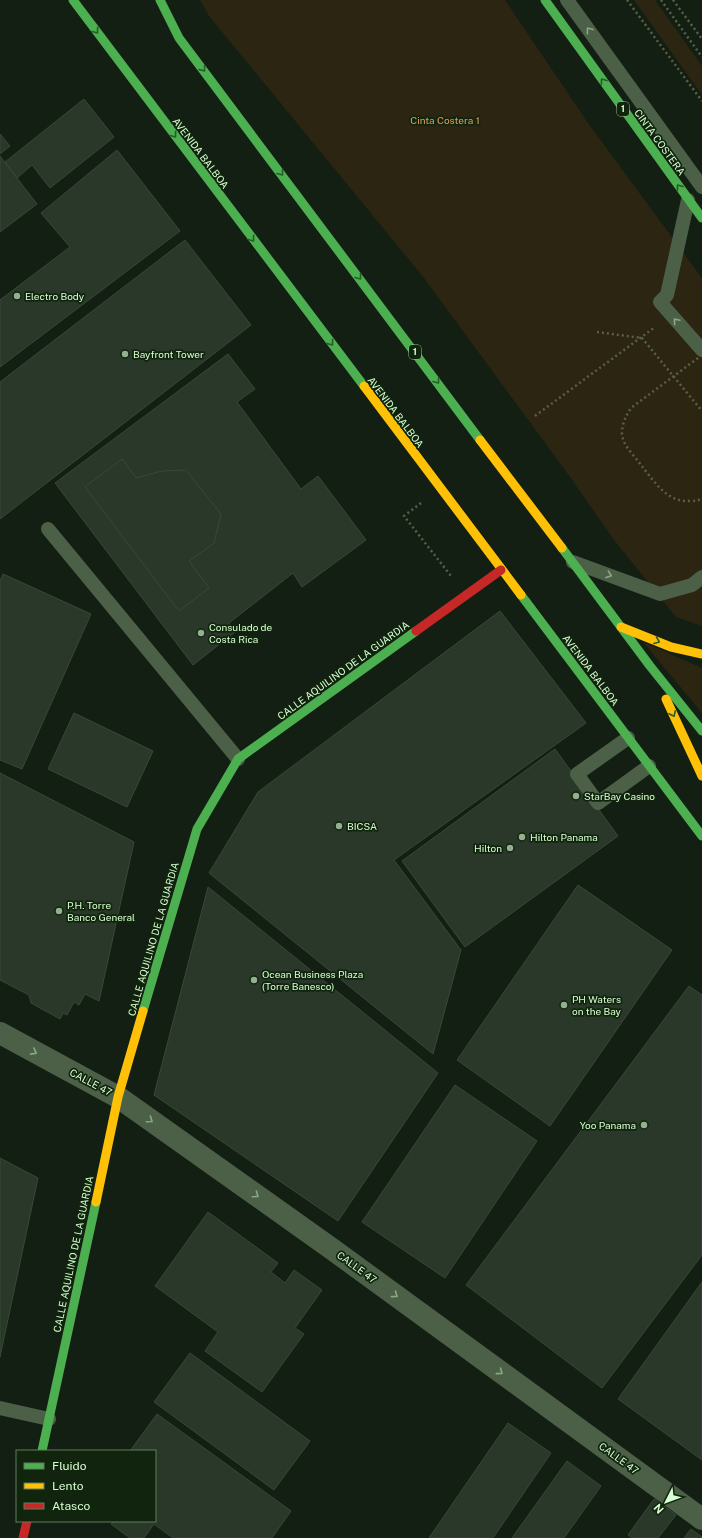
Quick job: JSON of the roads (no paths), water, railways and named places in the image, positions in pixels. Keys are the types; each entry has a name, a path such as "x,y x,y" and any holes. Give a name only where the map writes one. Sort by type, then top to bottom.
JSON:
{"main road":[{"name":"AVENIDA BALBOA","path":"73,0 702,836"},
{"name":"1","path":"150,0 650,666"},
{"path":"160,0 179,38"},
{"name":"CINTA COSTERA","path":"545,0 702,218"},
{"name":"CALLE AQUILINO DE LA GUARDIA","path":"42,1450 118,1097 197,829 238,759 501,570"},
{"path":"621,627 671,647 702,654"},
{"path":"650,666 702,731"},
{"path":"650,666 702,776"},
{"path":"23,1538 27,1522"}],"street":[{"name":"CALLE 47","path":"0,1033 118,1097 332,1249 702,1519"}],"lane":[{"path":"567,0 702,187"},
{"path":"688,200 667,295 660,302 702,350"},
{"path":"48,529 238,759"},
{"path":"573,562 660,594 692,585 702,577"},
{"path":"628,738 577,774 598,803 649,766"},
{"path":"0,1408 49,1419"}],"place":[{"name":"Electro Body","path":"17,296"},
{"name":"Bayfront Tower","path":"125,354"},
{"name":"Consulado de Costa Rica","path":"201,633"},
{"name":"StarBay Casino","path":"576,796"},
{"name":"BICSA","path":"339,826"},
{"name":"Hilton Panama","path":"522,837"},
{"name":"Hilton","path":"510,848"},
{"name":"P.H. Torre Banco General","path":"59,911"},
{"name":"Ocean Business Plaza (Torre Banesco)","path":"254,980"},
{"name":"PH Waters on the Bay","path":"564,1005"},
{"name":"Yoo Panama","path":"644,1125"}],"park label":[{"name":"Cinta Costera 1","path":"445,120"}]}
